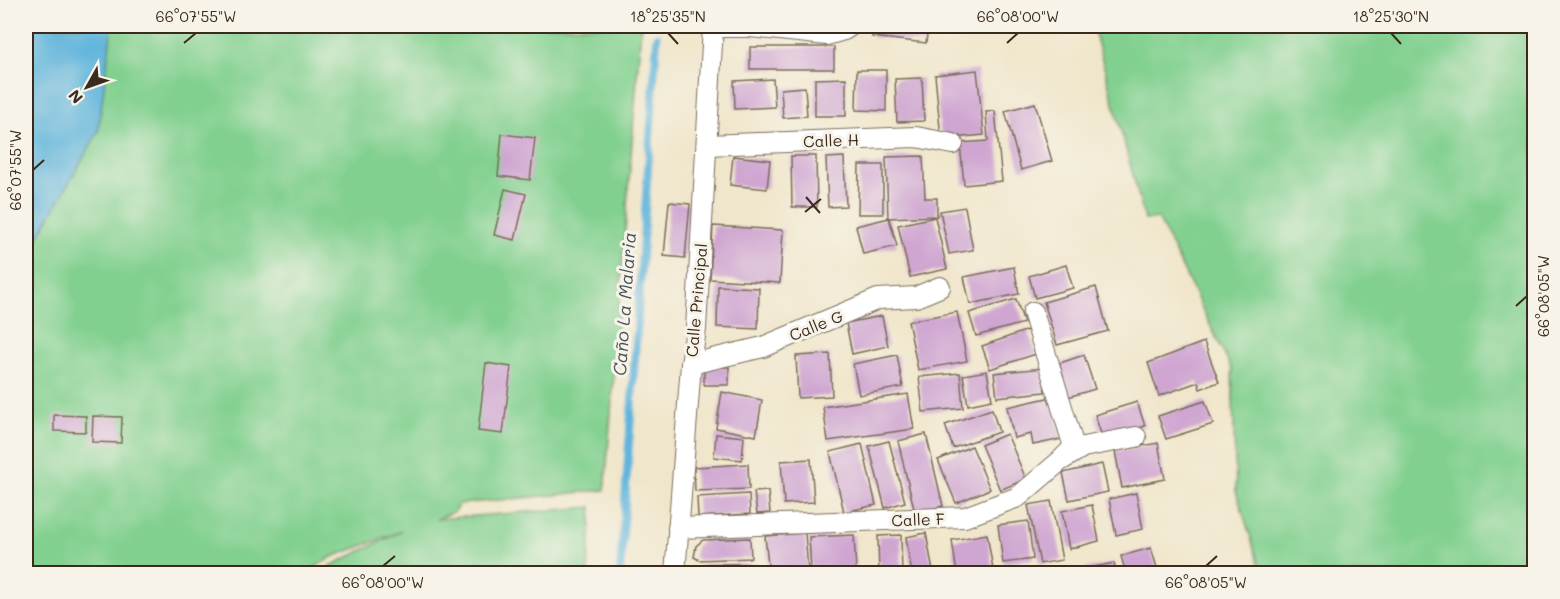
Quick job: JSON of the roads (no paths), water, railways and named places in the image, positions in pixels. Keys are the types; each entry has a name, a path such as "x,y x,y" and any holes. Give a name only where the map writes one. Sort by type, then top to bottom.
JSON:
{"street":[{"path":"713,26 750,27 827,35 850,26"},
{"name":"Calle Principal","path":"675,573 691,364 696,329 713,26"},
{"name":"Calle H","path":"707,145 916,137 953,144"},
{"name":"Calle G","path":"691,364 763,347 878,299 916,297 940,286"},
{"path":"1033,312 1074,447 1060,461"},
{"name":"Calle F","path":"678,528 965,517 1017,496 1060,461 1083,447 1136,437"}],"water":[{"path":"26,26 112,26 98,132 26,258"}],"waterway":[{"name":"Caño La Malaria","path":"620,574 657,37"}]}
